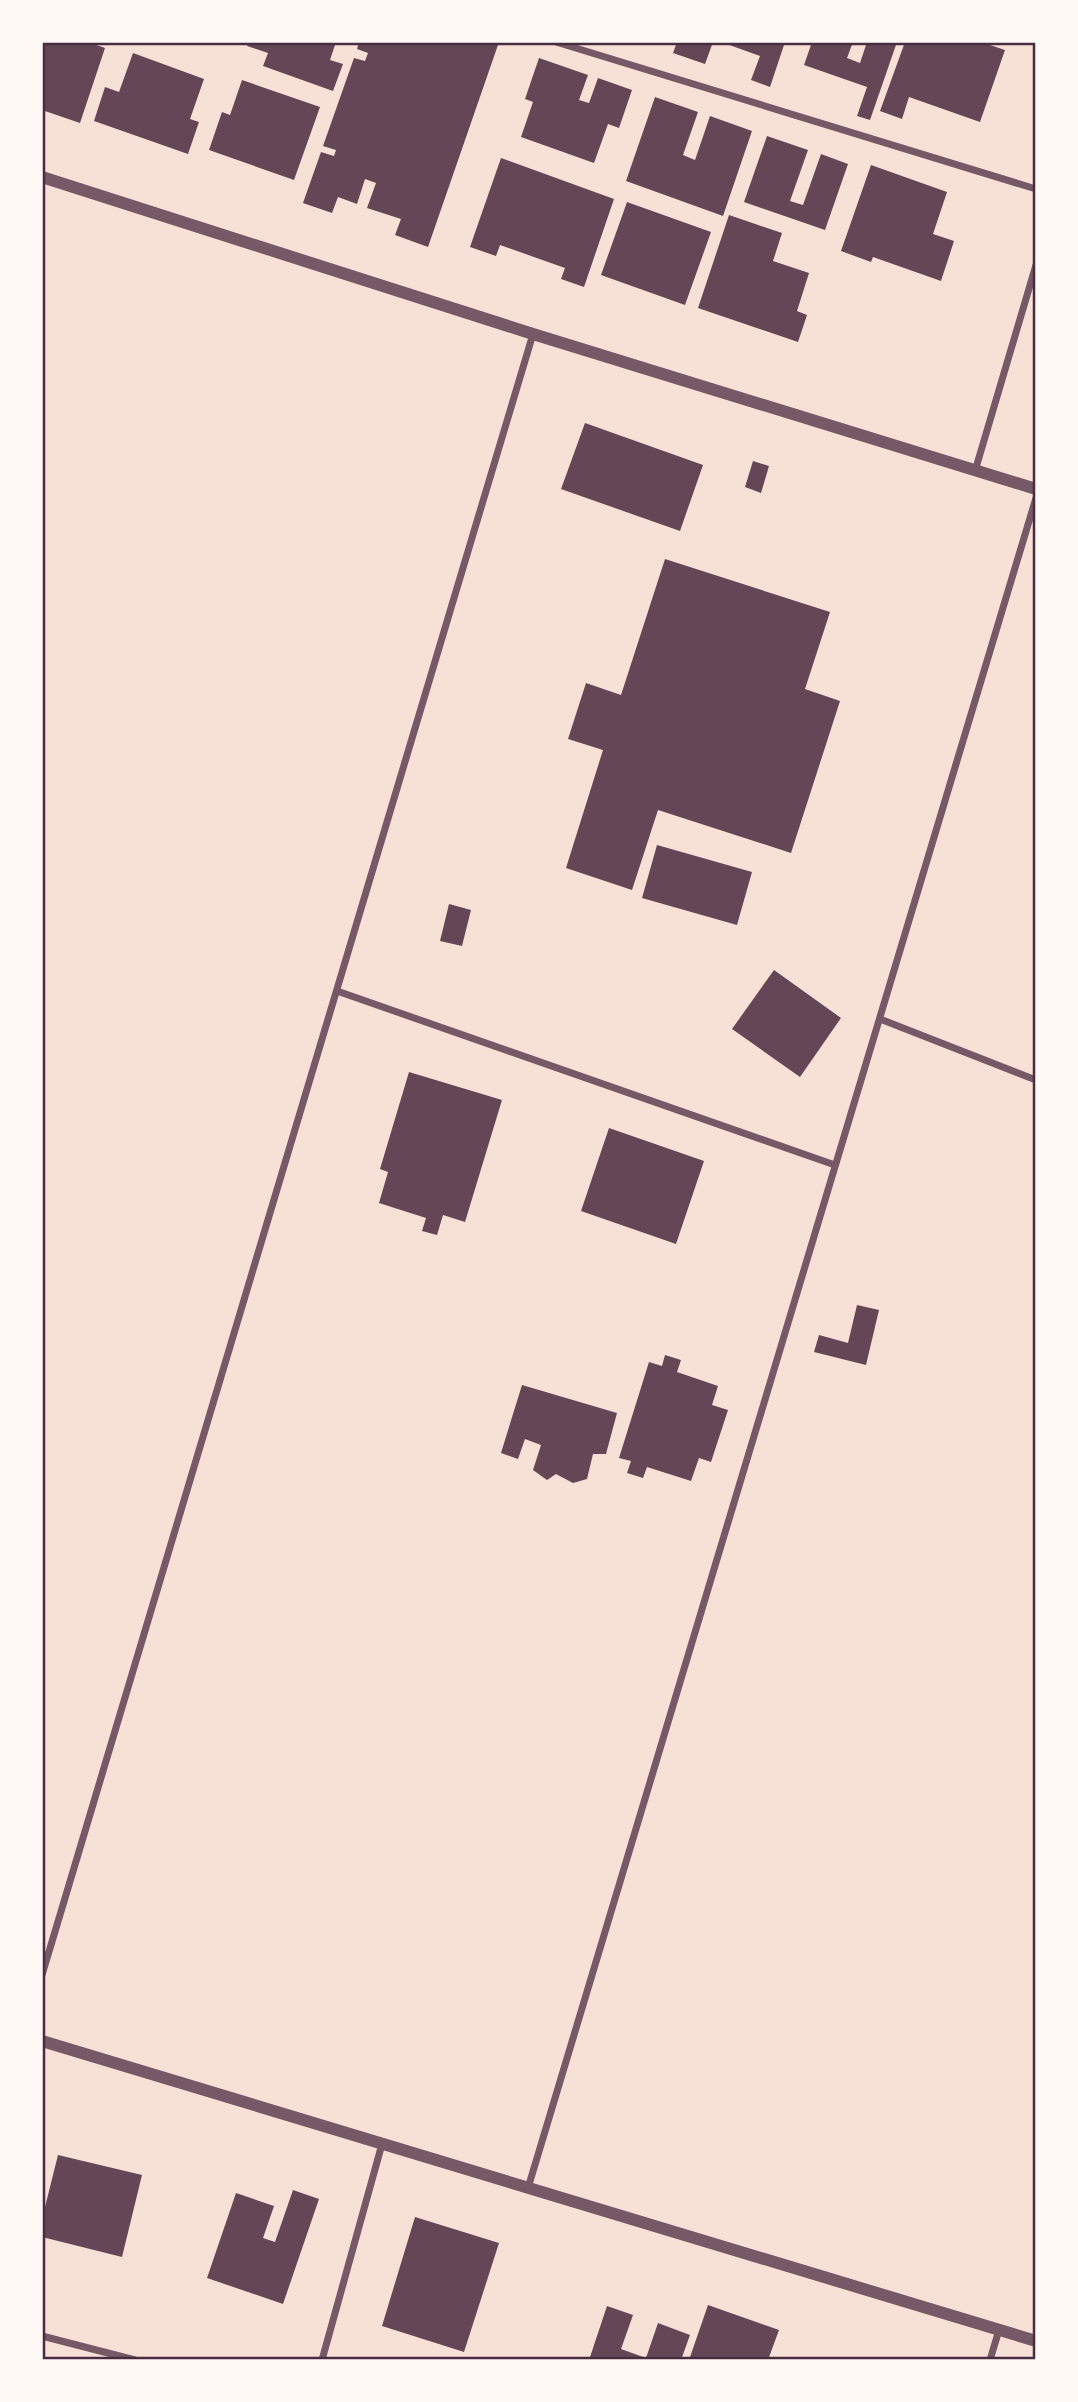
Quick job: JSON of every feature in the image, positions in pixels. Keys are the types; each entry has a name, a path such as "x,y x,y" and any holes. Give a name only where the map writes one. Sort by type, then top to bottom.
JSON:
{"street":[{"path":"556,42 1036,189"},
{"path":"42,177 533,334 1036,489"},
{"path":"975,471 1036,265"},
{"path":"42,1975 533,334"},
{"path":"528,2188 1036,498"},
{"path":"337,991 835,1165"},
{"path":"880,1018 1036,1080"},
{"path":"42,2041 1036,2341"},
{"path":"322,2360 382,2144"},
{"path":"990,2360 999,2330"},
{"path":"42,2336 135,2360"}],"building":[{"path":"42,42 88,42 105,48 80,123 42,110"},
{"path":"249,42 336,42 330,60 343,64 333,91 263,66 268,53 247,46"},
{"path":"359,42 499,42 428,247 395,235 401,219 367,208 376,183 365,179 357,204 338,197 332,213 303,203 321,152 334,156 336,150 323,146 354,58 365,61 368,53 357,49"},
{"path":"677,42 713,42 705,64 673,53"},
{"path":"721,42 785,42 770,87 751,80 760,56"},
{"path":"812,42 853,42 847,58 860,63 867,42 897,42 870,120 857,116 867,87 804,65"},
{"path":"905,42 981,42 1005,50 980,122 909,97 902,119 880,111"},
{"path":"133,53 204,79 190,119 199,122 188,154 94,121 105,87 119,92"},
{"path":"539,58 588,75 579,100 589,103 598,78 632,90 619,128 608,124 594,163 521,137 533,102 525,99"},
{"path":"242,80 320,107 294,180 209,150 222,112 230,115"},
{"path":"655,97 698,112 683,155 695,160 710,116 752,131 723,216 626,181"},
{"path":"767,136 808,150 790,201 803,205 821,154 848,164 825,230 744,202"},
{"path":"501,158 614,199 584,287 561,279 565,268 500,245 496,256 470,247"},
{"path":"871,165 947,192 933,234 954,241 941,281 873,257 871,262 841,251"},
{"path":"627,202 711,232 685,305 601,275"},
{"path":"729,215 782,233 773,261 809,273 797,311 807,315 798,342 698,308"},
{"path":"585,423 703,465 680,531 561,489"},
{"path":"753,461 769,466 761,493 745,487"},
{"path":"665,559 830,612 805,689 840,701 791,853 658,810 632,890 566,868 603,750 568,739 586,683 621,695"},
{"path":"657,845 752,872 737,925 642,898"},
{"path":"449,904 471,910 462,946 440,941"},
{"path":"774,970 841,1018 800,1077 732,1029"},
{"path":"409,1072 502,1100 465,1222 443,1215 437,1235 422,1231 426,1218 379,1203 388,1172 380,1169"},
{"path":"609,1128 704,1161 676,1244 581,1211"},
{"path":"857,1305 879,1310 866,1365 814,1352 819,1335 848,1343"},
{"path":"665,1355 681,1360 677,1372 718,1386 712,1405 728,1410 711,1462 699,1458 691,1481 647,1467 643,1478 627,1473 631,1461 619,1458 649,1362 662,1366"},
{"path":"522,1385 617,1413 606,1454 593,1454 587,1479 573,1483 556,1474 547,1480 533,1470 541,1445 525,1439 518,1459 501,1453"},
{"path":"58,2155 142,2175 122,2257 42,2237 42,2219"},
{"path":"293,2190 319,2199 283,2304 207,2278 236,2193 274,2206 263,2238 275,2242"},
{"path":"415,2217 499,2243 464,2352 382,2326"},
{"path":"708,2305 779,2330 768,2360 689,2360"},
{"path":"607,2306 633,2315 621,2349 646,2358 658,2323 690,2335 681,2360 589,2360"}]}
